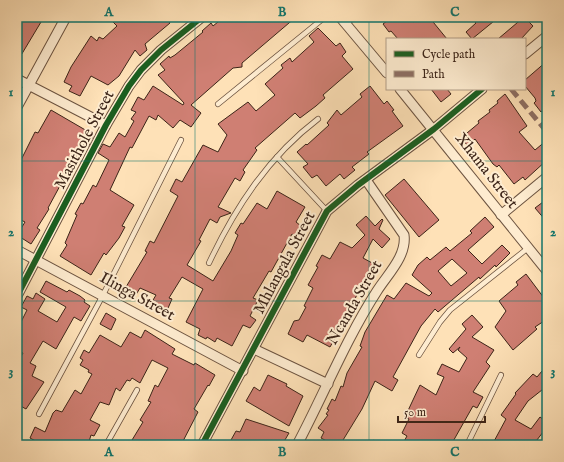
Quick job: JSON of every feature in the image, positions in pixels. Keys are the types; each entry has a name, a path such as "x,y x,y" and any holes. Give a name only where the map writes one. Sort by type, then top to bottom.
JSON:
{"street":[{"path":"17,107 66,17"},
{"name":"Masithole Street","path":"17,296 106,125 142,70 161,50 202,17"},
{"path":"343,20 386,72"},
{"path":"526,53 547,36"},
{"path":"17,79 106,125"},
{"name":"Xhama Street","path":"401,90 434,129 547,271"},
{"name":"Mhlangala Street","path":"202,445 243,371 318,225 328,211 366,180 434,129 481,90"},
{"path":"501,215 547,178"},
{"name":"Ncanda Street","path":"297,445 372,299 403,252 405,244 404,235 366,180"},
{"name":"Ilinga Street","path":"17,250 243,371"},
{"path":"254,349 328,384"}],"lane":[{"path":"218,104 325,17"},
{"path":"343,20 354,17"},
{"path":"209,263 228,224 253,186 296,135 318,119"},
{"path":"39,414 103,295 181,140"},
{"path":"276,157 328,211"},
{"path":"419,355 440,322 450,310 528,248"},
{"path":"467,445 501,375"},
{"path":"106,445 137,390"}],"building":[{"path":"17,17 44,17 17,62"},
{"path":"108,17 166,17 170,23 145,44 147,50 140,56 135,50 119,76 108,85 91,76 80,96 69,91 72,86 64,82 71,67 91,36 97,41 99,37 103,39 117,26"},
{"path":"224,17 296,17 242,63 242,67 233,68 191,105 201,113 191,127 180,120 173,128 158,115 156,120 149,116 132,148 130,147 110,190 134,205 122,226 125,227 119,238 106,255 104,253 91,275 60,256 67,245 65,243 77,215 75,214 81,203 83,204 93,185 96,187 109,160 98,153 103,144 110,147 119,133 125,137 134,121 131,119 136,112 131,110 138,97 144,100 153,86 183,105 184,103 158,75 165,70 160,64 169,56 170,58 175,55 203,32 202,31 211,23 213,26"},
{"path":"392,17 410,17 413,22 419,17 429,17 446,38 397,38 391,31 389,32 383,24"},
{"path":"471,17 499,17 473,38 471,38 466,32 476,23"},
{"path":"524,17 533,26 522,38 499,38"},
{"path":"318,28 336,46 340,43 346,52 342,56 353,69 323,95 325,98 316,106 300,118 295,113 255,148 257,150 243,170 245,172 240,181 235,178 218,207 231,213 220,217 217,223 210,219 199,240 201,241 187,265 213,281 231,251 238,235 235,233 241,223 243,224 257,203 267,209 277,191 305,207 296,222 301,226 295,236 292,234 271,272 269,271 253,298 258,300 250,316 256,320 250,328 243,325 232,346 217,338 215,342 207,337 206,339 198,335 200,329 186,322 203,289 182,277 169,298 172,299 165,315 149,307 156,295 140,288 134,298 123,292 147,252 145,251 150,241 154,243 178,196 170,191 176,179 182,182 203,145 218,152 227,135 218,124 248,102 256,111 275,95 265,84 283,68 281,65 290,58 292,62 314,42 309,36"},
{"path":"547,61 547,108 541,112 534,103 536,101 535,98 526,87 526,79"},
{"path":"370,86 384,104 387,101 403,126 367,152 369,154 352,167 355,170 344,179 340,174 326,186 317,175 312,178 303,167 308,164 297,152 329,125 327,123 337,110 341,115 362,97 360,94"},
{"path":"432,90 448,90 451,94 441,102"},
{"path":"505,94 527,126 519,132 535,150 547,140 547,160 525,180 523,177 514,184 499,165 497,167 493,164 475,139 468,146 461,138 479,123 478,121 490,112 489,110 498,103 497,101"},
{"path":"51,110 94,135 88,147 83,144 48,208 49,209 37,228 40,230 31,244 17,235 25,222 17,218 17,168 35,132 38,133"},
{"path":"404,179 439,220 419,237 385,195"},
{"path":"547,199 547,222 535,208"},
{"path":"366,216 375,226 382,219 383,220 379,229 390,239 382,248 373,239 363,258 374,264 366,279 370,282 364,292 359,289 350,312 330,347 307,335 303,342 288,334 294,321 299,320 306,307 304,306 313,288 308,285 318,267 316,266 322,255 330,259 340,242 352,248 365,235 356,225"},
{"path":"485,217 494,227 468,250 482,264 502,245 510,253 496,267 495,265 480,279 479,277 438,312 435,309 421,326 393,377 398,380 392,391 375,381 362,409 340,445 334,445 321,438 324,432 318,428 328,415 326,414 329,410 327,409 332,399 335,401 341,386 343,387 347,373 362,347 360,346 365,332 387,295 394,299 406,283 429,296 432,293 412,275 418,265 427,257 430,260 446,247 450,251 472,233 470,231","holes":["452,259 467,273 451,286 438,271"]},
{"path":"526,274 547,302 547,319 535,327 537,329 513,350 495,327 506,311 499,301 518,285 516,282"},
{"path":"46,281 67,292 69,290 80,296 85,300 84,302 90,306 81,321 74,317 56,349 43,341 30,363 36,366 32,376 44,382 26,409 17,404 17,364 23,353 17,350 17,330 27,310 21,307 27,296 33,299 36,293 45,299 38,311 57,322 66,307 40,292"},
{"path":"106,313 116,319 111,330 100,324"},
{"path":"472,315 483,327 472,337 494,350 486,362 490,366 473,392 483,397 477,408 473,406 451,445 402,445 407,436 402,433 409,419 405,417 420,385 436,395 444,377 437,374 442,364 459,372 467,358 458,350 460,347 453,353 449,349 466,329 462,324"},
{"path":"145,330 175,349 172,354 194,365 195,363 215,375 194,409 198,412 181,445 129,445 143,422 140,420 151,402 148,401 155,385 158,387 168,368 152,360 140,383 132,378 130,381 127,380 120,391 116,388 109,405 100,402 90,420 100,425 94,436 91,435 88,445 43,445 30,438 35,427 45,432 53,413 56,410 62,412 75,390 81,394 92,374 88,372 89,370 80,365 83,360 80,358 84,350 89,353 100,335 121,347 130,332 141,338"},
{"path":"542,371 547,376 547,386 528,401 515,420 531,429 540,417 547,422 547,427 533,445 492,445 506,419 501,415 516,394 515,393 533,374 537,377"},
{"path":"268,375 287,384 286,386 303,396 289,426 246,401 254,387 260,391"},
{"path":"246,419 289,433 282,445 240,445 231,440 236,431 240,432"}],"marked path":[{"path":"512,90 547,132"}],"cycle path":[{"path":"17,296 106,125 129,86 141,70 161,50 202,17"},
{"path":"202,445 327,211 358,185 434,129 481,90"}]}
